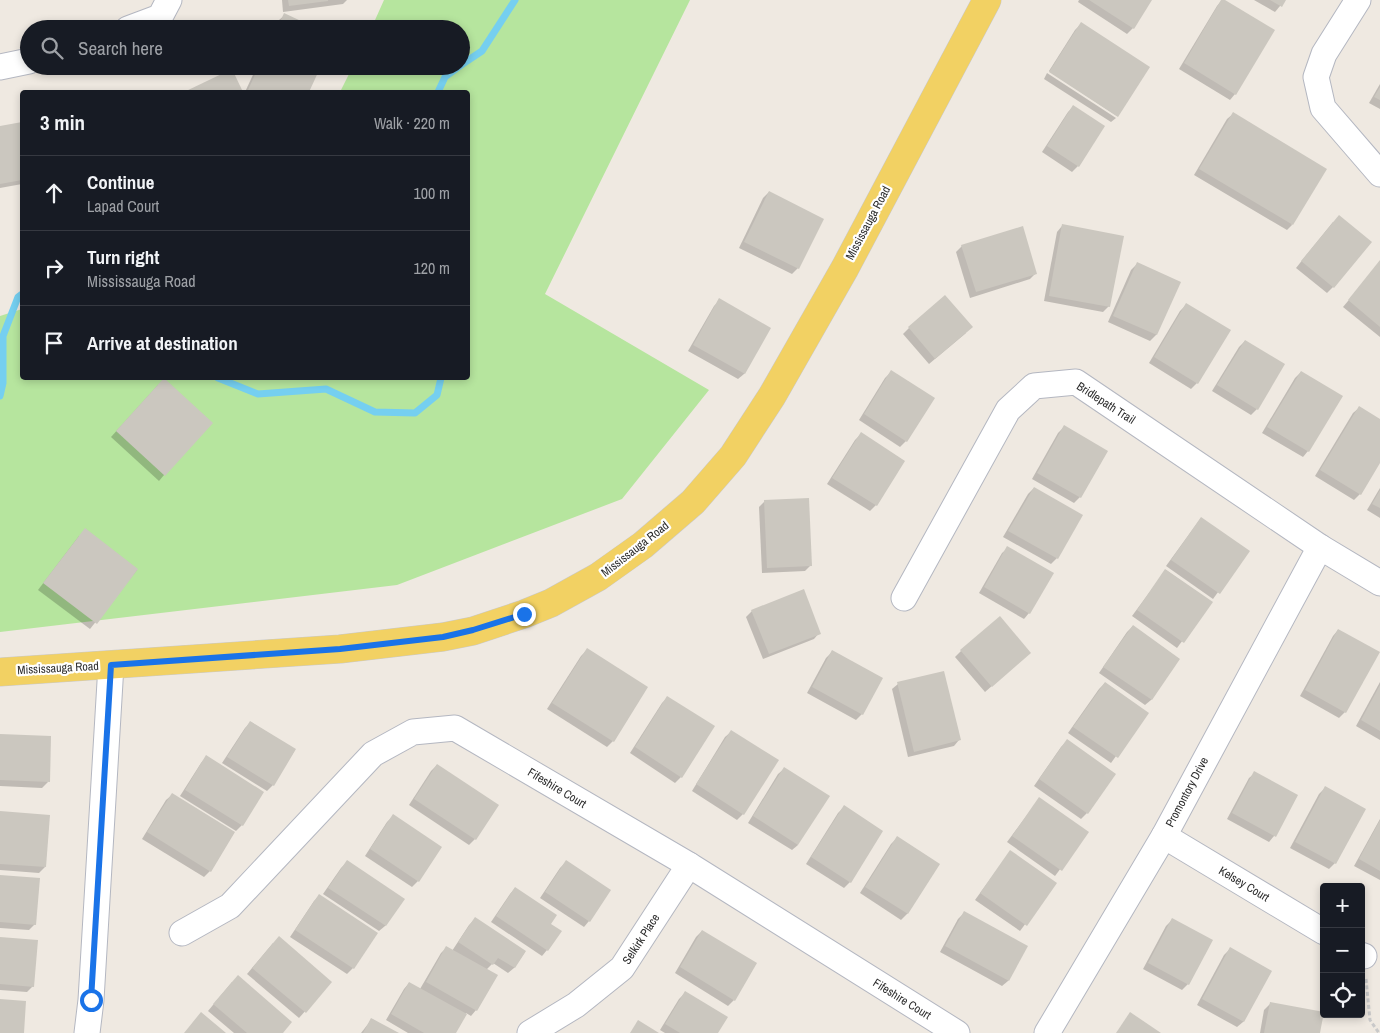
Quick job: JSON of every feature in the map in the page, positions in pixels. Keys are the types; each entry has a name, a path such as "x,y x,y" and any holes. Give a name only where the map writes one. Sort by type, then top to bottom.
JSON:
{"main road":[{"name":"Mississauga Road","path":"0,672 340,649 443,637 473,630 551,603 598,577 643,545 693,502 727,462 772,396 844,268 987,0"}],"street":[{"path":"152,20 160,17 169,0"},
{"path":"1358,0 1324,54 1316,76 1323,108 1380,174"},
{"path":"0,67 20,63"},
{"name":"Bridlepath Trail","path":"904,598 1008,410 1034,386 1076,382 1320,547 1380,583"},
{"name":"Promontory Drive","path":"1047,1033 1164,836 1320,547"},
{"path":"87,1033 91,1000 111,665"},
{"name":"Fifeshire Court","path":"182,933 230,906 373,754 413,732 455,728 689,866 957,1033"},
{"name":"Kelsey Court","path":"1164,836 1320,930"},
{"name":"Selkirk Place","path":"530,1033 576,1005 622,968 689,866"}],"path":[{"path":"1364,973 1370,1020 1379,1033"}],"green space":[{"path":"384,0 690,0 545,294 709,390 622,499 397,585 0,632 0,316 20,310 20,380 470,380 470,90 341,90 348,75 470,75 470,20 375,20"}],"building":[{"path":"288,0 328,0 328,1 289,6"},
{"path":"1089,0 1152,0 1134,29"},
{"path":"1221,0 1225,0 1275,30 1236,95 1184,63"},
{"path":"1270,0 1286,0 1282,7"},
{"path":"284,13 299,20 281,20"},
{"path":"1081,22 1150,67 1118,117 1049,72"},
{"path":"219,75 235,75 242,90 188,90"},
{"path":"255,75 317,75 310,90 248,90"},
{"path":"1380,87 1380,100 1374,97"},
{"path":"1073,105 1105,126 1079,167 1047,146"},
{"path":"1233,112 1327,169 1293,225 1199,169"},
{"path":"20,122 20,180 0,184 0,126"},
{"path":"769,191 824,219 799,269 744,242"},
{"path":"1339,215 1372,242 1334,288 1301,261"},
{"path":"1062,224 1124,236 1110,307 1049,296"},
{"path":"1023,226 1037,274 976,292 961,245"},
{"path":"1380,260 1380,327 1348,300"},
{"path":"1137,262 1181,282 1157,335 1113,316"},
{"path":"945,295 973,327 935,359 908,327"},
{"path":"719,298 771,328 745,374 693,345"},
{"path":"1186,303 1231,330 1198,384 1154,357"},
{"path":"1245,340 1285,364 1258,410 1217,385"},
{"path":"891,370 935,398 907,442 864,414"},
{"path":"1301,371 1343,396 1309,452 1267,427"},
{"path":"162,380 166,380 213,423 165,476 116,431"},
{"path":"1359,406 1380,419 1380,463 1361,495 1320,470"},
{"path":"1064,425 1108,451 1081,498 1037,473"},
{"path":"861,432 905,461 877,506 832,478"},
{"path":"1034,487 1083,515 1058,559 1008,531"},
{"path":"1380,490 1380,508 1372,504"},
{"path":"809,498 812,566 767,568 764,500"},
{"path":"1201,517 1250,551 1220,594 1171,560"},
{"path":"85,528 138,569 97,624 43,583"},
{"path":"1007,546 1054,573 1030,614 984,587"},
{"path":"1165,569 1213,602 1184,643 1137,610"},
{"path":"804,589 821,634 769,654 751,610"},
{"path":"1000,616 1031,653 992,687 960,650"},
{"path":"1133,625 1180,659 1152,700 1103,667"},
{"path":"1338,629 1380,652 1346,713 1305,690"},
{"path":"587,648 648,687 614,742 552,703"},
{"path":"832,650 883,678 863,715 812,687"},
{"path":"944,671 961,740 914,752 897,682"},
{"path":"1105,682 1149,713 1118,758 1073,727"},
{"path":"1380,685 1380,731 1361,720"},
{"path":"667,696 715,726 682,778 635,747"},
{"path":"250,721 296,749 274,786 227,757"},
{"path":"731,730 779,760 744,815 696,784"},
{"path":"0,734 51,736 50,782 0,780"},
{"path":"1067,739 1116,774 1088,814 1039,779"},
{"path":"206,755 264,792 243,826 185,790"},
{"path":"437,764 499,805 476,840 414,799"},
{"path":"784,767 830,796 798,845 753,816"},
{"path":"1254,771 1298,795 1276,837 1232,813"},
{"path":"1325,786 1366,809 1336,864 1295,842"},
{"path":"172,793 235,832 211,872 147,832"},
{"path":"1039,797 1089,832 1062,871 1012,836"},
{"path":"844,805 883,831 851,883 811,857"},
{"path":"0,811 50,815 46,867 0,864"},
{"path":"393,814 442,847 419,882 370,849"},
{"path":"1380,820 1380,871 1359,859"},
{"path":"897,836 940,864 908,914 865,887"},
{"path":"1010,850 1057,883 1027,926 980,893"},
{"path":"347,860 405,899 386,926 328,888"},
{"path":"566,860 611,890 590,922 545,892"},
{"path":"0,875 40,878 36,925 0,922"},
{"path":"515,887 557,915 551,924 562,931 548,951 496,916"},
{"path":"319,894 378,933 354,969 295,930"},
{"path":"964,911 1028,946 1009,981 945,946"},
{"path":"475,917 526,951 515,968 498,958 493,965 458,942"},
{"path":"1172,918 1213,940 1189,985 1148,963"},
{"path":"702,930 757,963 735,1001 680,967"},
{"path":"279,936 332,982 306,1013 252,968"},
{"path":"0,937 38,940 34,987 0,984"},
{"path":"446,946 498,975 477,1011 426,982"},
{"path":"1230,947 1272,971 1244,1022 1202,999"},
{"path":"238,975 292,1022 283,1033 247,1033 213,1004"},
{"path":"409,982 467,1014 456,1033 424,1033 391,1014"},
{"path":"685,991 728,1017 718,1033 680,1033 665,1024"},
{"path":"0,999 26,1001 24,1033 0,1033"},
{"path":"1270,1002 1320,1011 1320,1018 1323,1018 1320,1033 1264,1033"},
{"path":"201,1012 226,1033 184,1033"},
{"path":"1130,1012 1161,1033 1116,1033"},
{"path":"371,1018 399,1033 363,1033"},
{"path":"638,1020 659,1033 630,1033"}],"waterway":[{"path":"470,59 482,51 515,0"},
{"path":"439,90 448,75"},
{"path":"0,396 3,383 3,336 20,296"},
{"path":"223,380 258,394 326,389 375,412 415,413 437,395 441,380"}],"route":[{"path":"91,1000 111,665 340,649 443,637 524,614"}]}
